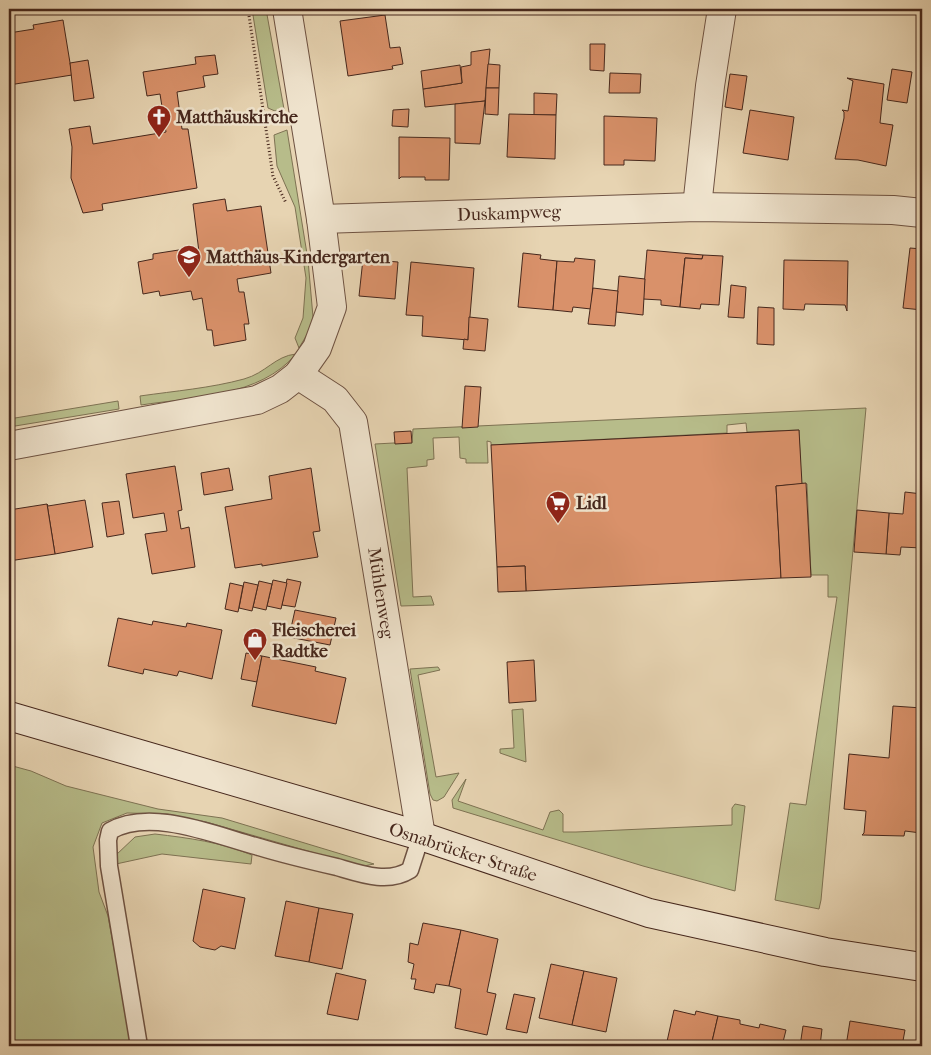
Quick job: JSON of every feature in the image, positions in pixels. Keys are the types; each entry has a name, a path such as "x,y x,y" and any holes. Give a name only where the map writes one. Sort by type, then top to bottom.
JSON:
{"street":[{"path":"9,446 257,400 280,389 298,375 317,348 332,307 321,219 287,9"},
{"path":"697,207 710,86 722,9"},
{"name":"Duskampweg","path":"321,219 697,207 893,210 922,213"},
{"name":"Mühlenweg","path":"298,375 335,399 353,422 421,836"},
{"name":"Osnabrücker Straße","path":"9,716 421,836 649,913 825,952 922,967"}],"lane":[{"path":"140,1046 109,866 108,840 110,831 119,826 135,823 165,823 228,836 257,847 356,872 390,878 401,876 410,870 421,836"}],"path":[{"path":"248,9 273,176 288,208"}],"green space":[{"path":"252,9 266,9 284,109 275,111 268,108"},
{"path":"287,130 308,260 313,317 309,331 299,348 295,338 303,318 306,278 295,207 277,166 274,135"},
{"path":"296,354 281,368 264,379 245,387 203,397 141,405 140,396 206,387 244,379 258,373 282,358"},
{"path":"118,401 119,409 9,427 9,419"},
{"path":"866,408 819,909 775,900 790,803 806,805 837,597 828,597 828,575 811,575 807,484 801,483 799,430 747,432 746,423 727,425 727,433 491,445 491,442 487,441 488,463 466,463 466,459 460,458 459,437 433,438 434,459 427,460 427,466 407,468 413,597 431,596 434,605 401,606 375,444 412,442 413,429"},
{"path":"438,667 440,670 418,675 436,777 459,773 444,797 437,801 433,800 430,794 410,669"},
{"path":"523,709 526,762 500,753 500,749 514,748 512,710"},
{"path":"9,765 31,771 66,786 158,809 222,818 374,864 364,866 346,862 206,822 167,814 127,813 102,823 93,847 99,892 108,916 132,1046 9,1046"},
{"path":"466,779 458,801 543,830 550,812 559,810 563,814 563,832 732,825 732,808 735,804 745,806 735,891 643,866 453,808 452,800"},
{"path":"155,834 192,839 228,847 252,855 251,864 162,854 116,864 116,855 135,837"}],"building":[{"path":"772,9 800,9 799,13"},
{"path":"385,15 390,48 400,47 403,64 392,66 393,69 348,76 340,21"},
{"path":"63,20 72,75 9,85 9,33 34,29 33,25"},
{"path":"590,44 605,44 604,71 590,70"},
{"path":"490,49 485,101 425,107 423,89 462,83 461,67 471,65 471,52"},
{"name":"Matthäuskirche","path":"215,55 218,74 203,76 205,87 177,92 182,129 188,129 197,188 102,204 103,210 83,213 71,178 72,147 69,129 90,126 93,144 166,132 160,94 147,96 143,72 196,64 195,57"},
{"path":"88,60 94,98 74,101 70,63"},
{"path":"488,64 500,65 499,88 486,88"},
{"path":"460,65 462,83 423,89 421,71"},
{"path":"892,69 912,72 907,103 887,100"},
{"path":"610,73 641,74 640,93 609,93"},
{"path":"730,74 747,76 742,110 725,107"},
{"path":"847,78 884,84 880,123 893,125 886,166 858,160 835,159 844,118 842,110 848,111 853,81"},
{"path":"486,88 499,88 498,115 485,114"},
{"path":"534,93 557,94 556,115 534,115"},
{"path":"485,101 480,144 455,143 455,104"},
{"path":"409,109 408,127 392,126 393,110"},
{"path":"750,110 794,117 788,160 743,153"},
{"path":"509,114 556,115 555,159 507,157"},
{"path":"604,116 657,118 655,161 624,160 624,165 604,165"},
{"path":"399,137 450,138 449,180 425,180 425,177 401,177 399,179"},
{"path":"225,199 227,211 261,206 271,273 237,279 239,292 244,292 249,324 244,324 246,340 214,346 212,330 207,330 202,298 193,300 191,291 160,296 159,291 143,294 138,262 153,259 153,254 185,249 185,254 199,252 193,204"},
{"path":"910,248 922,249 922,310 903,308"},
{"path":"647,250 703,255 702,259 685,258 680,307 661,305 661,300 643,299"},
{"path":"523,253 541,255 540,259 557,261 553,310 518,307"},
{"path":"703,255 723,256 719,305 701,304 700,309 680,307 685,258 702,259"},
{"path":"575,258 595,260 591,309 573,307 572,312 553,310 557,261 574,262"},
{"path":"363,259 398,262 395,299 359,296"},
{"path":"784,260 848,261 847,311 845,305 805,304 804,310 783,309"},
{"path":"411,262 474,268 468,340 422,336 423,316 406,315"},
{"path":"619,276 645,279 643,315 616,312"},
{"path":"731,285 746,287 744,318 728,317"},
{"path":"593,288 618,291 615,326 588,324"},
{"path":"758,307 774,308 774,345 757,344"},
{"path":"469,317 488,319 485,351 463,349 464,339 468,340"},
{"path":"465,386 481,387 478,427 462,428"},
{"path":"922,407 922,438 918,438"},
{"path":"799,430 802,484 776,486 781,578 526,591 525,566 497,567 491,445"},
{"path":"411,431 412,443 395,444 394,432"},
{"path":"175,466 182,510 178,511 181,529 189,527 195,567 152,574 145,534 167,531 164,513 133,518 126,474"},
{"path":"229,468 233,490 204,495 201,473"},
{"path":"311,468 320,531 313,532 318,557 262,566 262,564 235,568 225,507 272,499 269,476"},
{"path":"806,483 811,577 781,578 776,486"},
{"path":"905,492 922,494 922,548 901,547 900,555 886,554 889,513 903,514"},
{"path":"85,500 93,547 55,554 47,504 48,506"},
{"path":"119,501 124,534 107,537 102,503"},
{"path":"47,504 55,554 9,561 9,510"},
{"path":"857,510 889,513 886,554 854,552"},
{"path":"525,566 526,591 498,592 497,567"},
{"path":"287,579 301,582 295,607 282,605"},
{"path":"273,580 287,583 281,609 267,606"},
{"path":"259,581 272,584 266,610 253,607"},
{"path":"244,582 258,585 252,611 239,608"},
{"path":"230,583 243,586 238,612 225,609"},
{"path":"295,610 336,618 330,645 289,637"},
{"path":"118,618 152,625 153,621 186,627 187,623 222,630 212,679 179,671 177,676 144,669 143,674 108,666"},
{"path":"246,653 262,656 257,682 241,679"},
{"path":"262,656 316,667 315,671 346,678 336,724 252,706"},
{"path":"534,660 536,701 509,703 507,662"},
{"path":"893,706 922,708 921,833 905,831 904,836 862,835 864,833 866,811 844,809 849,754 889,758"},
{"path":"203,889 245,898 235,949 221,946 215,950 200,947 193,941"},
{"path":"286,901 319,908 309,962 275,956"},
{"path":"319,908 353,914 342,969 309,962"},
{"path":"423,923 461,930 449,986 436,984 434,993 414,989 416,979 411,979 414,964 408,962 410,943 418,945"},
{"path":"461,930 498,939 487,992 496,994 487,1035 455,1028 461,989 449,986"},
{"path":"551,964 584,971 572,1025 539,1018"},
{"path":"584,971 617,978 606,1032 572,1025"},
{"path":"336,973 366,980 358,1020 327,1014"},
{"path":"514,994 535,998 527,1033 506,1029"},
{"path":"674,1010 695,1015 696,1011 718,1016 711,1046 666,1046"},
{"path":"718,1016 740,1020 740,1024 759,1028 760,1024 786,1030 782,1046 711,1046"},
{"path":"850,1021 905,1030 902,1046 846,1046"},
{"path":"803,1026 822,1029 820,1046 800,1046"}],"place":[{"name":"Matthäuskirche","path":"159,138"},
{"name":"Matthäus-Kindergarten","path":"189,278"},
{"name":"Lidl","path":"558,524"},
{"name":"Fleischerei Radtke","path":"255,661"}]}
